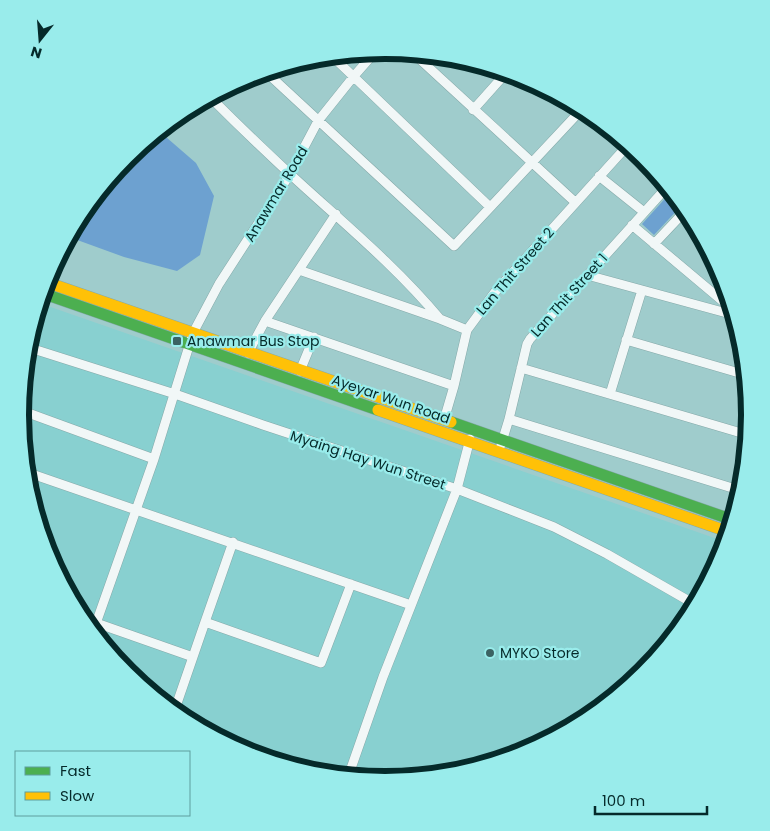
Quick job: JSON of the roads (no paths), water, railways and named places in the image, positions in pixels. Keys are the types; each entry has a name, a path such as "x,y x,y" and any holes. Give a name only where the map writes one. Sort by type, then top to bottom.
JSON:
{"main road":[{"name":"Ayeyar Wun Road","path":"54,285 726,517"},
{"name":"Ayeyar Wun Road","path":"50,296 469,442 642,500 722,529"}],"street":[{"name":"Anawmar Road","path":"96,623 154,459 193,333 219,284 290,174 318,121 368,60"},
{"path":"422,61 575,202"},
{"path":"339,62 490,207"},
{"path":"272,77 454,246 576,115"},
{"path":"473,110 501,78"},
{"path":"216,102 417,291 440,319"},
{"name":"Lan Thit Street 2","path":"444,420 467,330 495,292 623,151"},
{"path":"599,176 644,212"},
{"name":"Lan Thit Street 1","path":"499,452 527,344 530,339 662,192"},
{"path":"248,353 265,321 336,214"},
{"path":"654,244 680,216"},
{"path":"632,225 722,302"},
{"path":"299,270 467,330"},
{"path":"587,275 726,313"},
{"path":"610,394 642,290"},
{"path":"265,321 454,386"},
{"path":"300,370 314,337"},
{"path":"626,340 738,373"},
{"name":"Myaing Hay Wun Street","path":"35,350 457,488 554,527 607,554 689,601"},
{"path":"521,368 740,433"},
{"path":"29,413 154,459"},
{"path":"509,419 733,488"},
{"path":"350,770 383,677 457,488 473,430"},
{"path":"34,475 411,605"},
{"path":"177,704 233,542"},
{"path":"205,622 321,663 351,584"},
{"path":"101,630 193,657"}],"place":[{"name":"Anawmar Bus Stop","path":"177,341"},
{"name":"MYKO Store","path":"490,653"}]}
